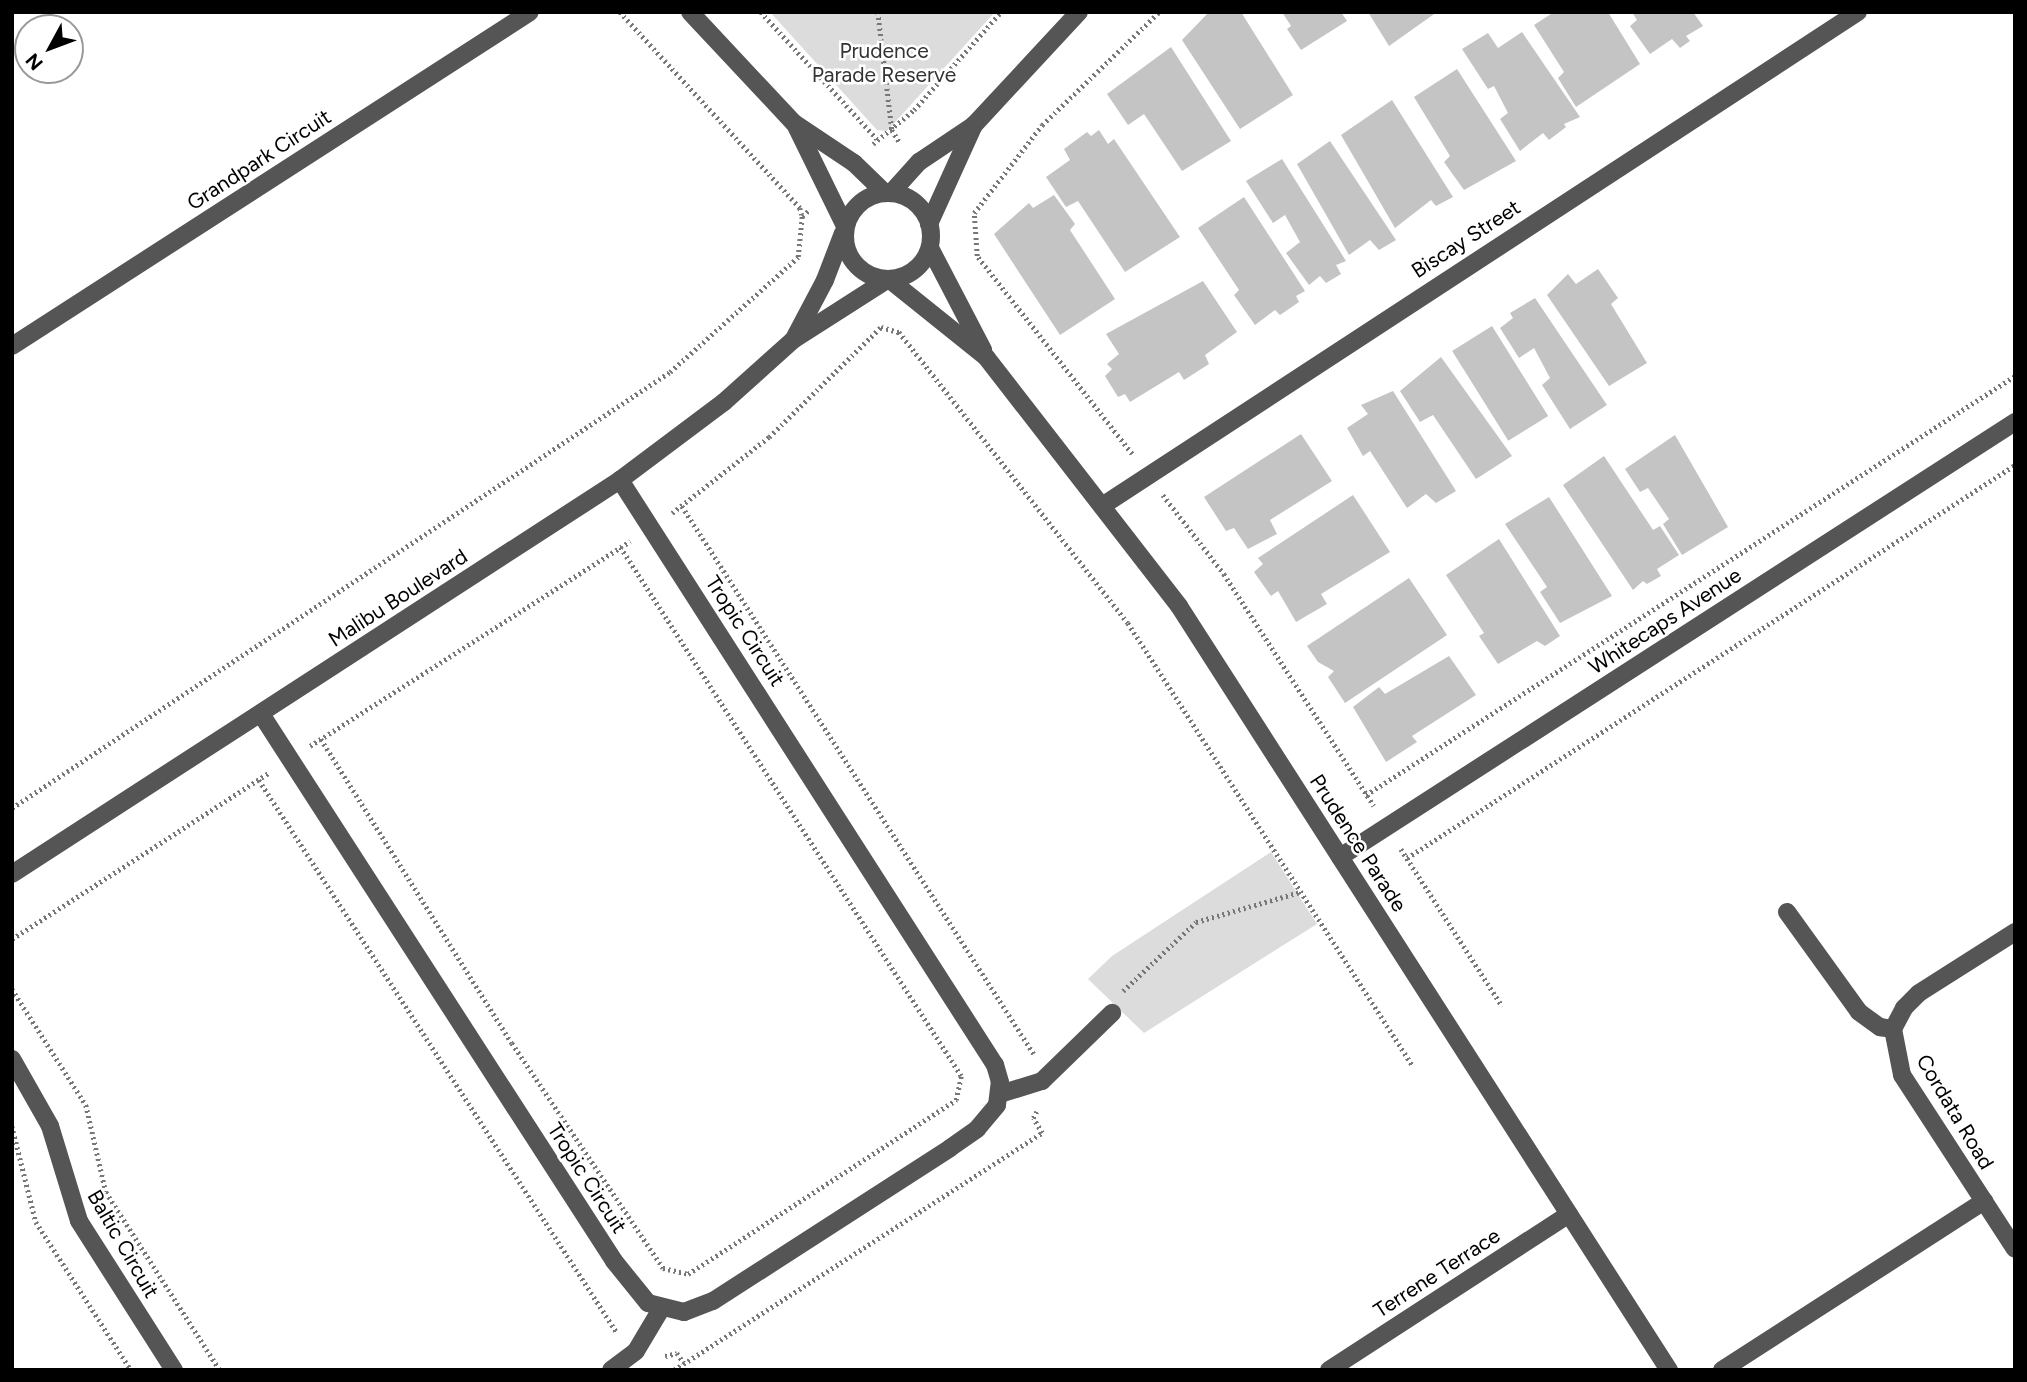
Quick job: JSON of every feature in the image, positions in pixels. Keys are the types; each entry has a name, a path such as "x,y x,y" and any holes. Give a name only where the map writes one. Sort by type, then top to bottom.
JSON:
{"street":[{"name":"Grandpark Circuit","path":"12,346 530,12"},
{"path":"690,12 794,123 854,163 887,192 915,202 929,224"},
{"path":"845,229 859,203 887,192 919,162 974,125 1079,12"},
{"name":"Biscay Street","path":"1101,506 1146,473 1858,12"},
{"path":"794,123 830,190 845,229 851,259 866,273 889,280 915,270 930,248 929,224 974,125"},
{"name":"Malibu Boulevard","path":"793,340 825,280 845,229"},
{"name":"Prudence Parade","path":"930,248 986,357 1185,615 1669,1370"},
{"name":"Malibu Boulevard","path":"12,874 620,480 724,402 793,340 889,280"},
{"name":"Prudence Parade","path":"889,280 986,357"},
{"name":"Whitecaps Avenue","path":"1340,857 2015,422"},
{"name":"Tropic Circuit","path":"620,480 983,1042 995,1065 1000,1094"},
{"name":"Tropic Circuit","path":"261,714 627,1281 648,1303 661,1309"},
{"path":"1787,912 1859,1012 1892,1029 1904,1008 1919,993 2015,932"},
{"path":"611,1370 636,1351 661,1309 684,1312 713,1301 950,1148 990,1116 1000,1094 1042,1081 1112,1013"},
{"name":"Cordata Road","path":"1892,1029 1902,1075 2015,1249"},
{"name":"Baltic Circuit","path":"12,1059 50,1126 79,1221 174,1370"},
{"path":"1722,1370 1984,1201"},
{"name":"Terrene Terrace","path":"1329,1370 1569,1214"}],"path":[{"path":"12,808 670,372 798,257 802,216 800,208 620,12"},
{"path":"761,12 877,139"},
{"path":"878,12 892,130 919,162"},
{"path":"854,163 877,139 892,130 1000,12"},
{"path":"1159,12 1042,125 974,213 977,256 1224,574 1502,1006"},
{"path":"802,216 830,190"},
{"path":"12,939 682,506 769,437 881,327 899,332 1128,623 1413,1066"},
{"path":"1366,794 2015,376"},
{"path":"1407,858 2015,465"},
{"path":"674,1370 1042,1133 1033,1118 1044,1099 1042,1081 1032,1051 682,506"},
{"path":"321,739 512,1043 663,1268 688,1274 956,1100 961,1076 620,547"},
{"path":"259,780 625,1344 636,1351 662,1357 677,1353 684,1363"},
{"path":"1112,1013 1112,1004 1128,985 1196,922 1300,892"},
{"path":"12,989 86,1105 106,1192 220,1370"},
{"path":"12,1126 36,1222 131,1370"}],"green space":[{"name":"Prudence Parade Reserve","path":"770,12 995,12 887,131 877,130"},
{"path":"1271,852 1317,924 1144,1033 1088,979 1112,956"}],"building":[{"path":"1209,12 1241,12 1293,95 1240,129 1182,40"},
{"path":"1282,12 1341,12 1347,21 1301,50 1287,29 1291,26"},
{"path":"1368,12 1437,12 1389,46"},
{"path":"1554,12 1608,12 1640,64 1576,107 1558,78 1564,72 1534,25"},
{"path":"1632,12 1693,12 1703,26 1686,36 1690,41 1680,48 1672,39 1650,54 1630,26 1637,20"},
{"path":"1522,32 1580,117 1564,124 1566,127 1549,140 1543,133 1520,151 1500,119 1508,113 1494,86 1488,89 1462,49 1488,33 1498,48"},
{"path":"1171,47 1231,141 1182,171 1144,114 1128,125 1107,94"},
{"path":"1457,69 1516,161 1464,190 1444,162 1450,156 1414,97"},
{"path":"1392,100 1453,197 1436,206 1431,200 1395,228 1341,135"},
{"path":"1099,130 1108,144 1114,139 1180,237 1125,272 1078,201 1066,207 1046,177 1070,160 1064,149 1087,132 1091,136"},
{"path":"1330,141 1396,240 1379,250 1370,240 1349,255 1297,164"},
{"path":"1282,159 1346,261 1336,265 1341,274 1326,283 1320,276 1309,285 1286,253 1300,242 1285,215 1273,223 1246,181"},
{"path":"1054,195 1075,224 1070,230 1115,299 1060,335 994,234 1029,203 1033,208"},
{"path":"1244,197 1305,291 1296,296 1299,302 1280,315 1275,310 1255,325 1234,295 1239,290 1198,228"},
{"path":"1598,269 1618,298 1611,304 1647,363 1609,386 1547,295 1568,274 1576,284"},
{"path":"1203,281 1237,332 1205,355 1209,364 1184,380 1179,372 1130,402 1125,394 1118,397 1105,376 1112,369 1107,364 1119,354 1106,334"},
{"path":"1535,298 1607,405 1570,429 1542,385 1550,378 1534,348 1519,358 1500,328 1513,318 1510,313"},
{"path":"1492,326 1548,416 1508,441 1452,351"},
{"path":"1441,357 1512,456 1476,479 1433,415 1420,422 1400,391"},
{"path":"1393,391 1456,491 1436,503 1426,494 1407,508 1370,451 1363,456 1347,428 1368,414 1361,405"},
{"path":"1301,434 1332,481 1270,520 1277,534 1248,549 1234,528 1226,531 1204,497"},
{"path":"1675,435 1728,527 1682,555 1663,524 1669,519 1648,488 1640,492 1625,469"},
{"path":"1604,456 1653,530 1660,526 1679,555 1657,569 1661,576 1647,584 1643,581 1633,590 1563,485"},
{"path":"1353,495 1390,552 1321,594 1327,604 1296,622 1278,591 1271,596 1254,572 1263,564 1258,558"},
{"path":"1549,497 1612,596 1560,623 1540,592 1547,587 1505,524"},
{"path":"1499,539 1560,636 1545,646 1537,641 1498,664 1479,636 1484,633 1446,575"},
{"path":"1409,578 1447,635 1345,703 1328,677 1334,671 1318,662 1307,646"},
{"path":"1449,656 1476,695 1412,736 1417,742 1386,762 1353,707 1379,687 1385,694"}]}
